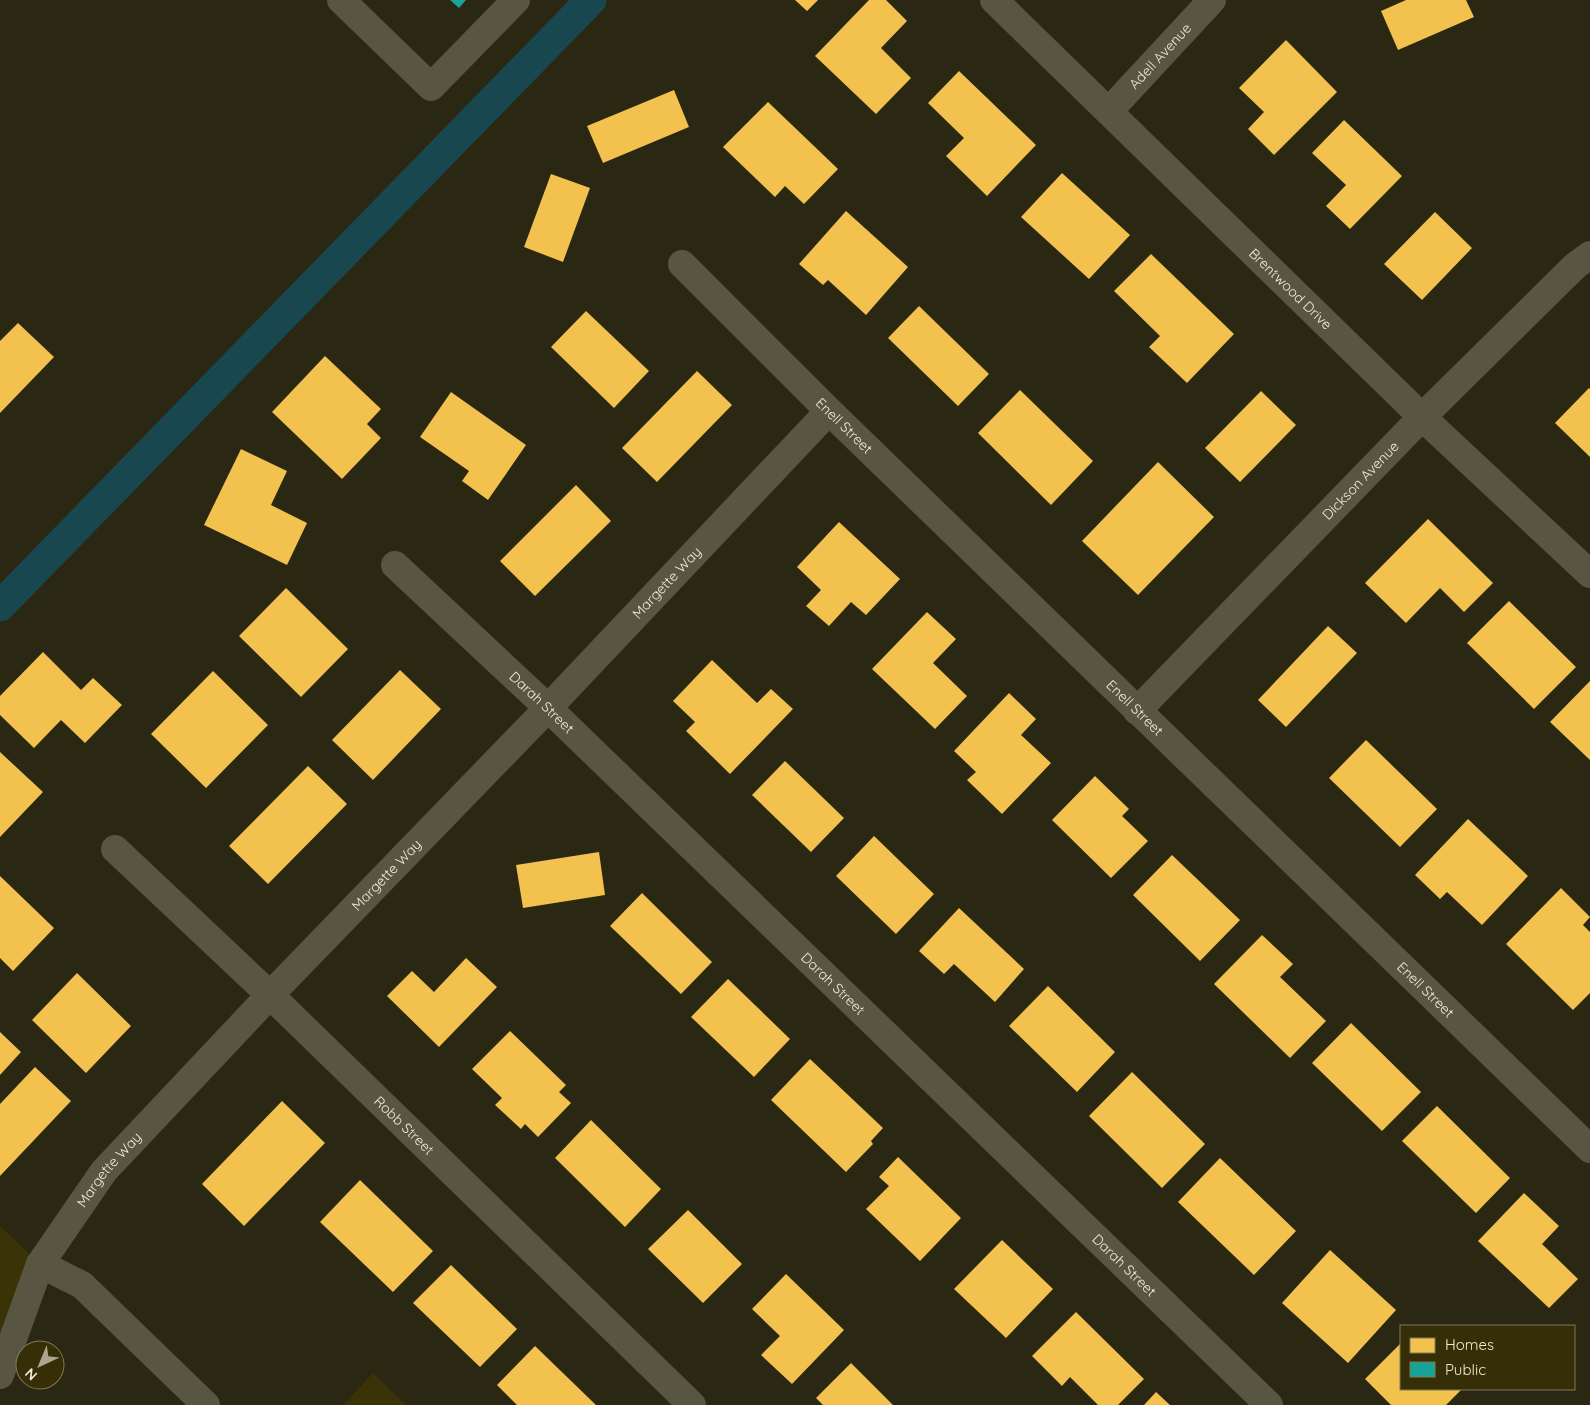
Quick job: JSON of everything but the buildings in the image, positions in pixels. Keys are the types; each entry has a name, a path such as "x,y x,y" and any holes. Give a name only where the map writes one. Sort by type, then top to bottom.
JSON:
{"street":[{"path":"342,0 431,87 516,0"},
{"name":"Brentwood Drive","path":"994,0 1422,417 1590,574"},
{"name":"Adell Avenue","path":"1109,111 1212,0"},
{"name":"Dickson Avenue","path":"1137,711 1422,417 1575,266 1590,255"},
{"name":"Enell Street","path":"682,264 829,411 1590,1149"},
{"name":"Margette Way","path":"0,1375 40,1264 104,1171 270,995 548,708 829,411"},
{"name":"Darah Street","path":"395,565 548,708 1269,1405"},
{"name":"Robb Street","path":"115,849 270,995 692,1405"},
{"path":"40,1264 82,1285 206,1405"}],"shaded area":[{"path":"0,1226 40,1264 0,1375"},
{"path":"373,1373 406,1405 343,1405"}],"waterway":[{"path":"0,606 591,0"}]}
